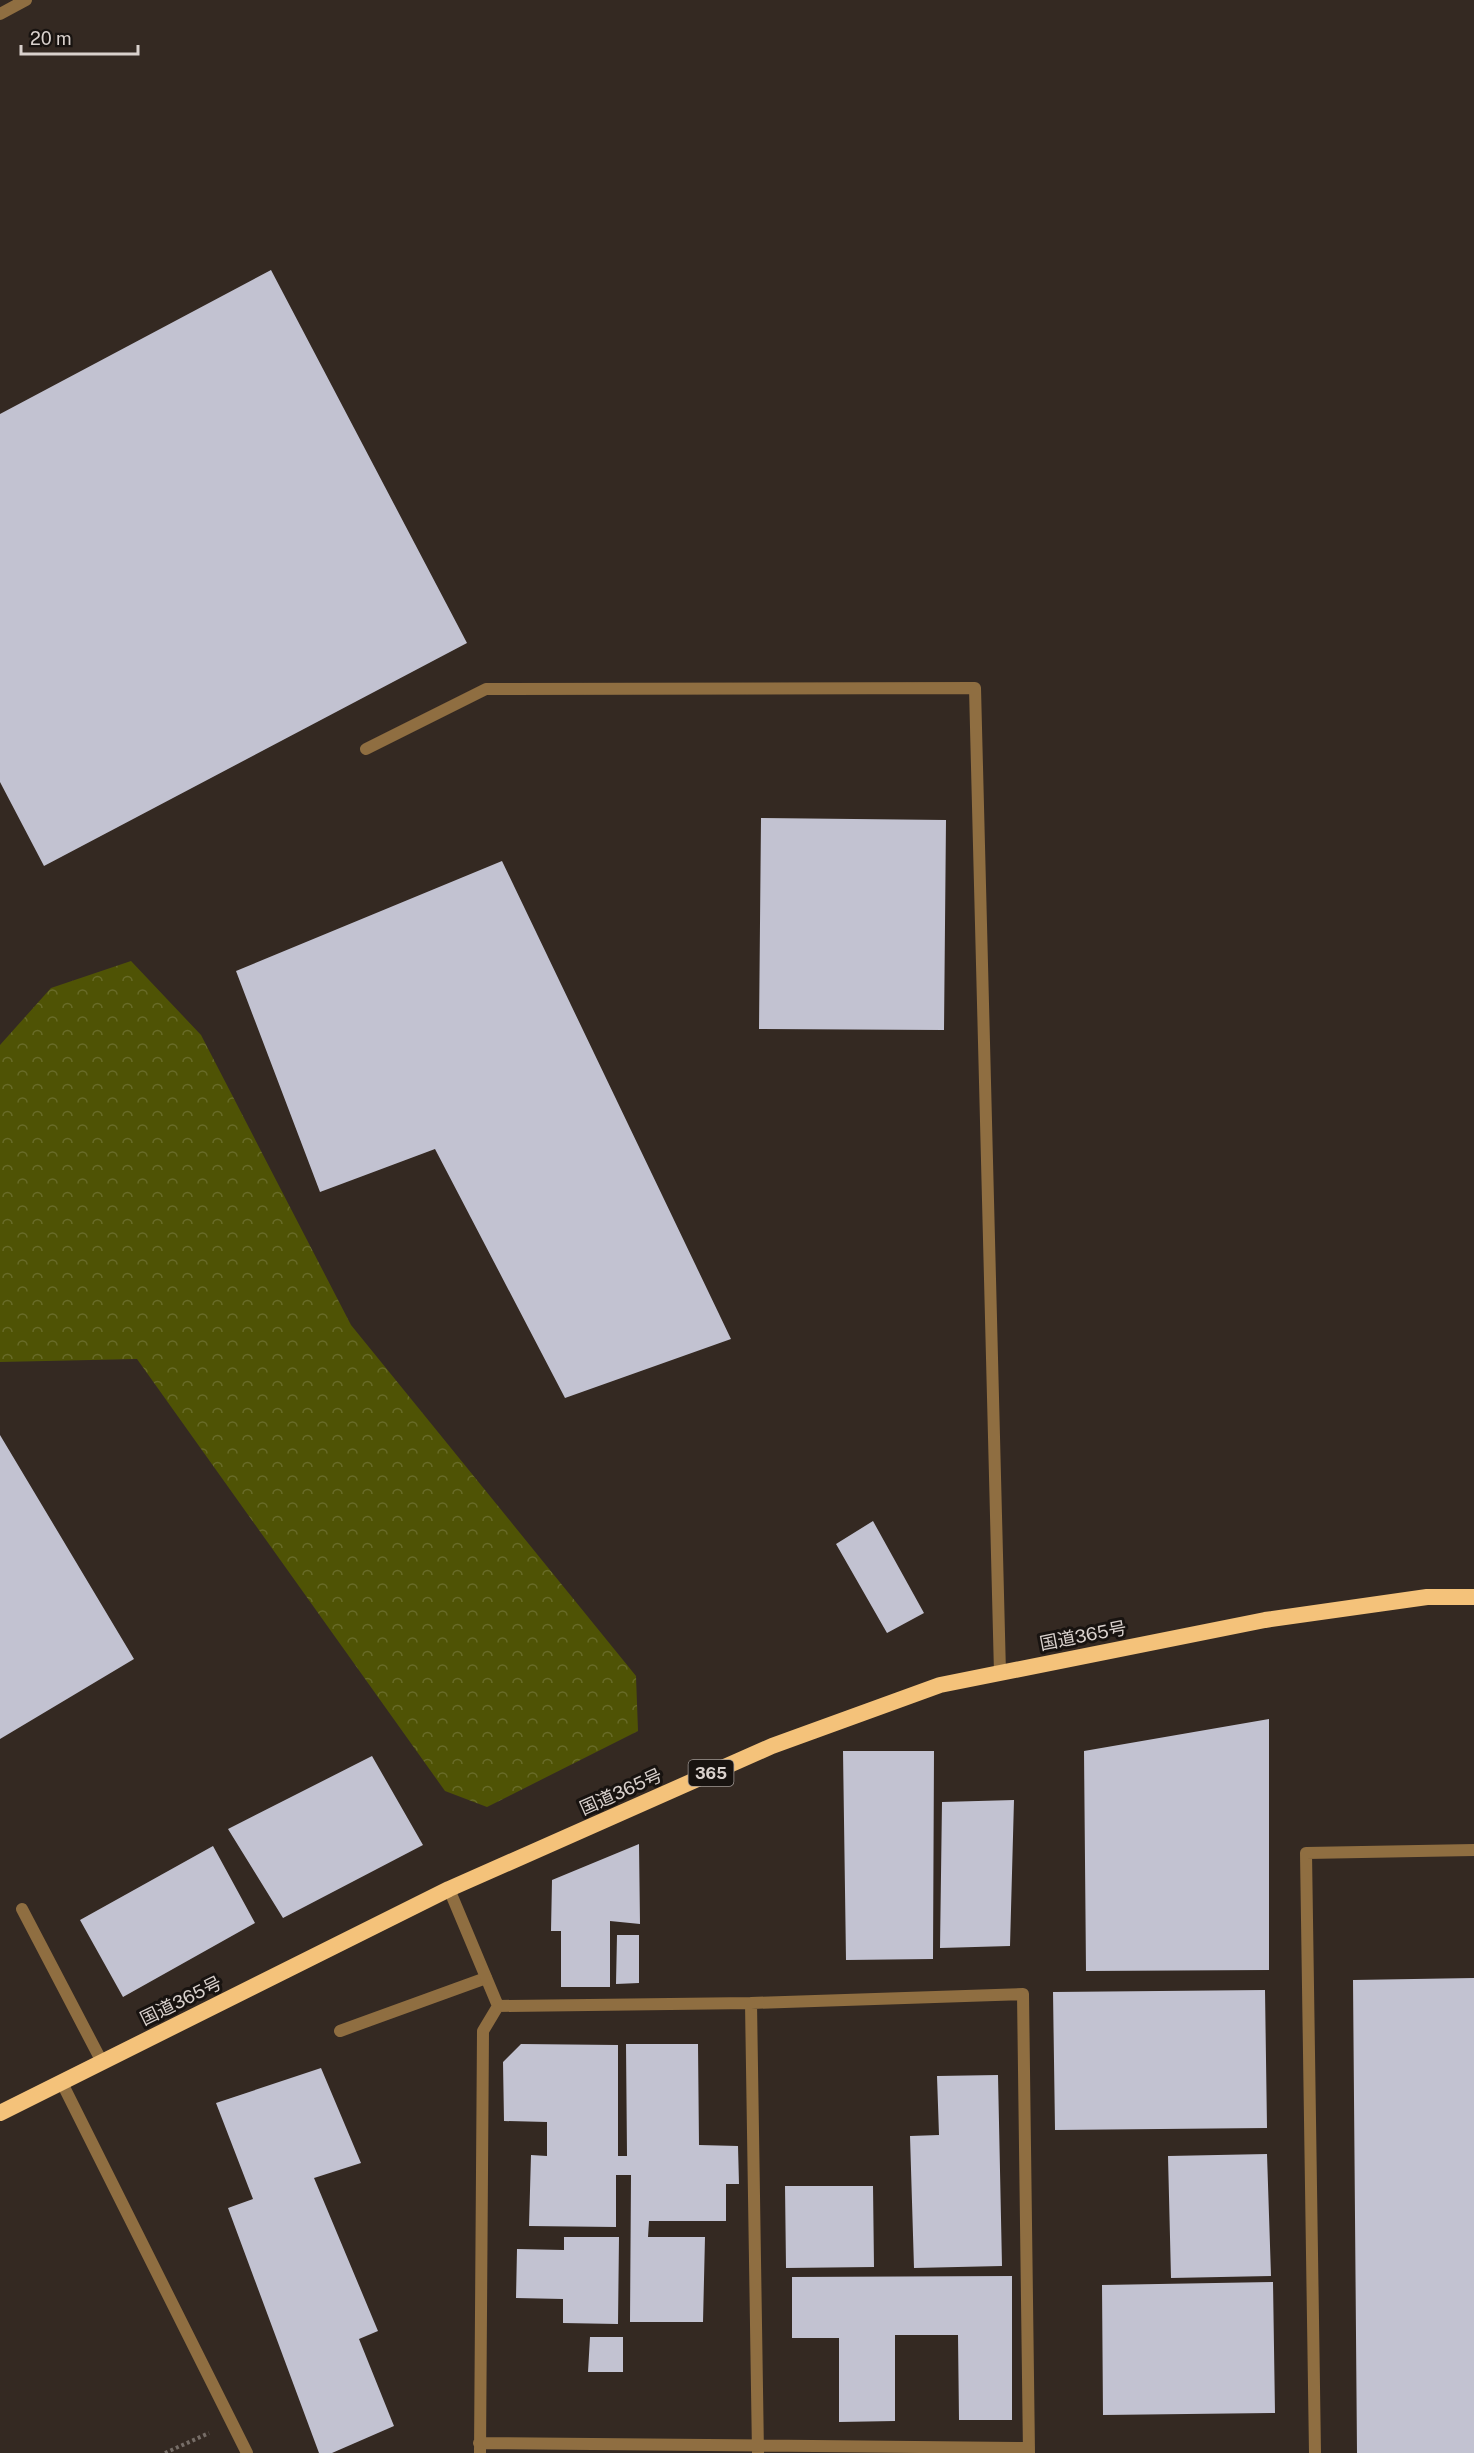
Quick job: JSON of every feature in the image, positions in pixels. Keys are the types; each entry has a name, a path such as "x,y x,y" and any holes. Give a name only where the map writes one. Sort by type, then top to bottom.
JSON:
{"highway":[{"name":"国道365号","path":"0,2113 449,1889 772,1746 940,1685 1265,1620 1427,1597 1474,1597"}],"street":[{"path":"0,14 26,0"},
{"path":"366,748 486,689 975,688 1000,1673"},
{"path":"1315,2453 1306,1853 1474,1850"},
{"path":"449,1889 498,2006"},
{"path":"22,1909 102,2062"},
{"path":"340,2031 486,1978"},
{"path":"1023,1994 1029,2451 480,2448 483,2031 498,2006 751,2003 1023,1994"},
{"path":"751,2003 758,2450"},
{"path":"61,2081 247,2453"}],"path":[{"path":"165,2453 232,2422"}],"green space":[{"path":"131,961 201,1035 351,1325 636,1676 638,1731 487,1807 445,1791 137,1359 0,1362 0,1045 51,988"}],"building":[{"path":"271,270 467,643 44,866 0,782 0,414"},
{"path":"761,818 946,820 944,1030 759,1029"},
{"path":"502,861 731,1339 565,1398 435,1149 320,1192 236,971"},
{"path":"0,1435 134,1659 0,1739"},
{"path":"873,1521 924,1613 887,1633 836,1544"},
{"path":"1269,1719 1269,1970 1086,1971 1084,1751"},
{"path":"843,1751 934,1751 933,1959 846,1960"},
{"path":"372,1756 423,1845 283,1918 228,1829"},
{"path":"1014,1800 1010,1946 940,1948 942,1802"},
{"path":"639,1844 640,1924 610,1921 610,1987 561,1987 561,1931 551,1931 552,1880"},
{"path":"213,1846 255,1923 123,1997 80,1920"},
{"path":"617,1935 639,1935 639,1983 616,1984"},
{"path":"1474,1978 1474,2453 1357,2453 1353,1980"},
{"path":"1265,1990 1267,2128 1055,2130 1053,1992"},
{"path":"521,2044 618,2045 618,2156 627,2156 626,2044 698,2044 699,2145 738,2146 739,2184 726,2184 726,2221 649,2221 648,2237 705,2237 703,2322 630,2322 631,2175 616,2175 616,2227 529,2226 531,2155 547,2156 547,2122 504,2121 503,2062"},
{"path":"321,2068 361,2163 314,2178 378,2331 359,2339 394,2426 332,2453 319,2453 228,2208 253,2199 216,2103"},
{"path":"998,2075 1002,2266 914,2268 910,2136 939,2135 937,2076"},
{"path":"1267,2154 1271,2276 1171,2278 1168,2156"},
{"path":"785,2186 873,2186 874,2267 786,2268"},
{"path":"564,2237 619,2237 618,2324 563,2323 563,2299 516,2298 517,2249 564,2250"},
{"path":"1012,2276 1012,2420 959,2420 958,2335 895,2335 895,2421 839,2422 839,2338 792,2338 792,2277"},
{"path":"1273,2282 1275,2413 1103,2415 1102,2285"},
{"path":"590,2337 623,2337 623,2372 588,2372"}]}
